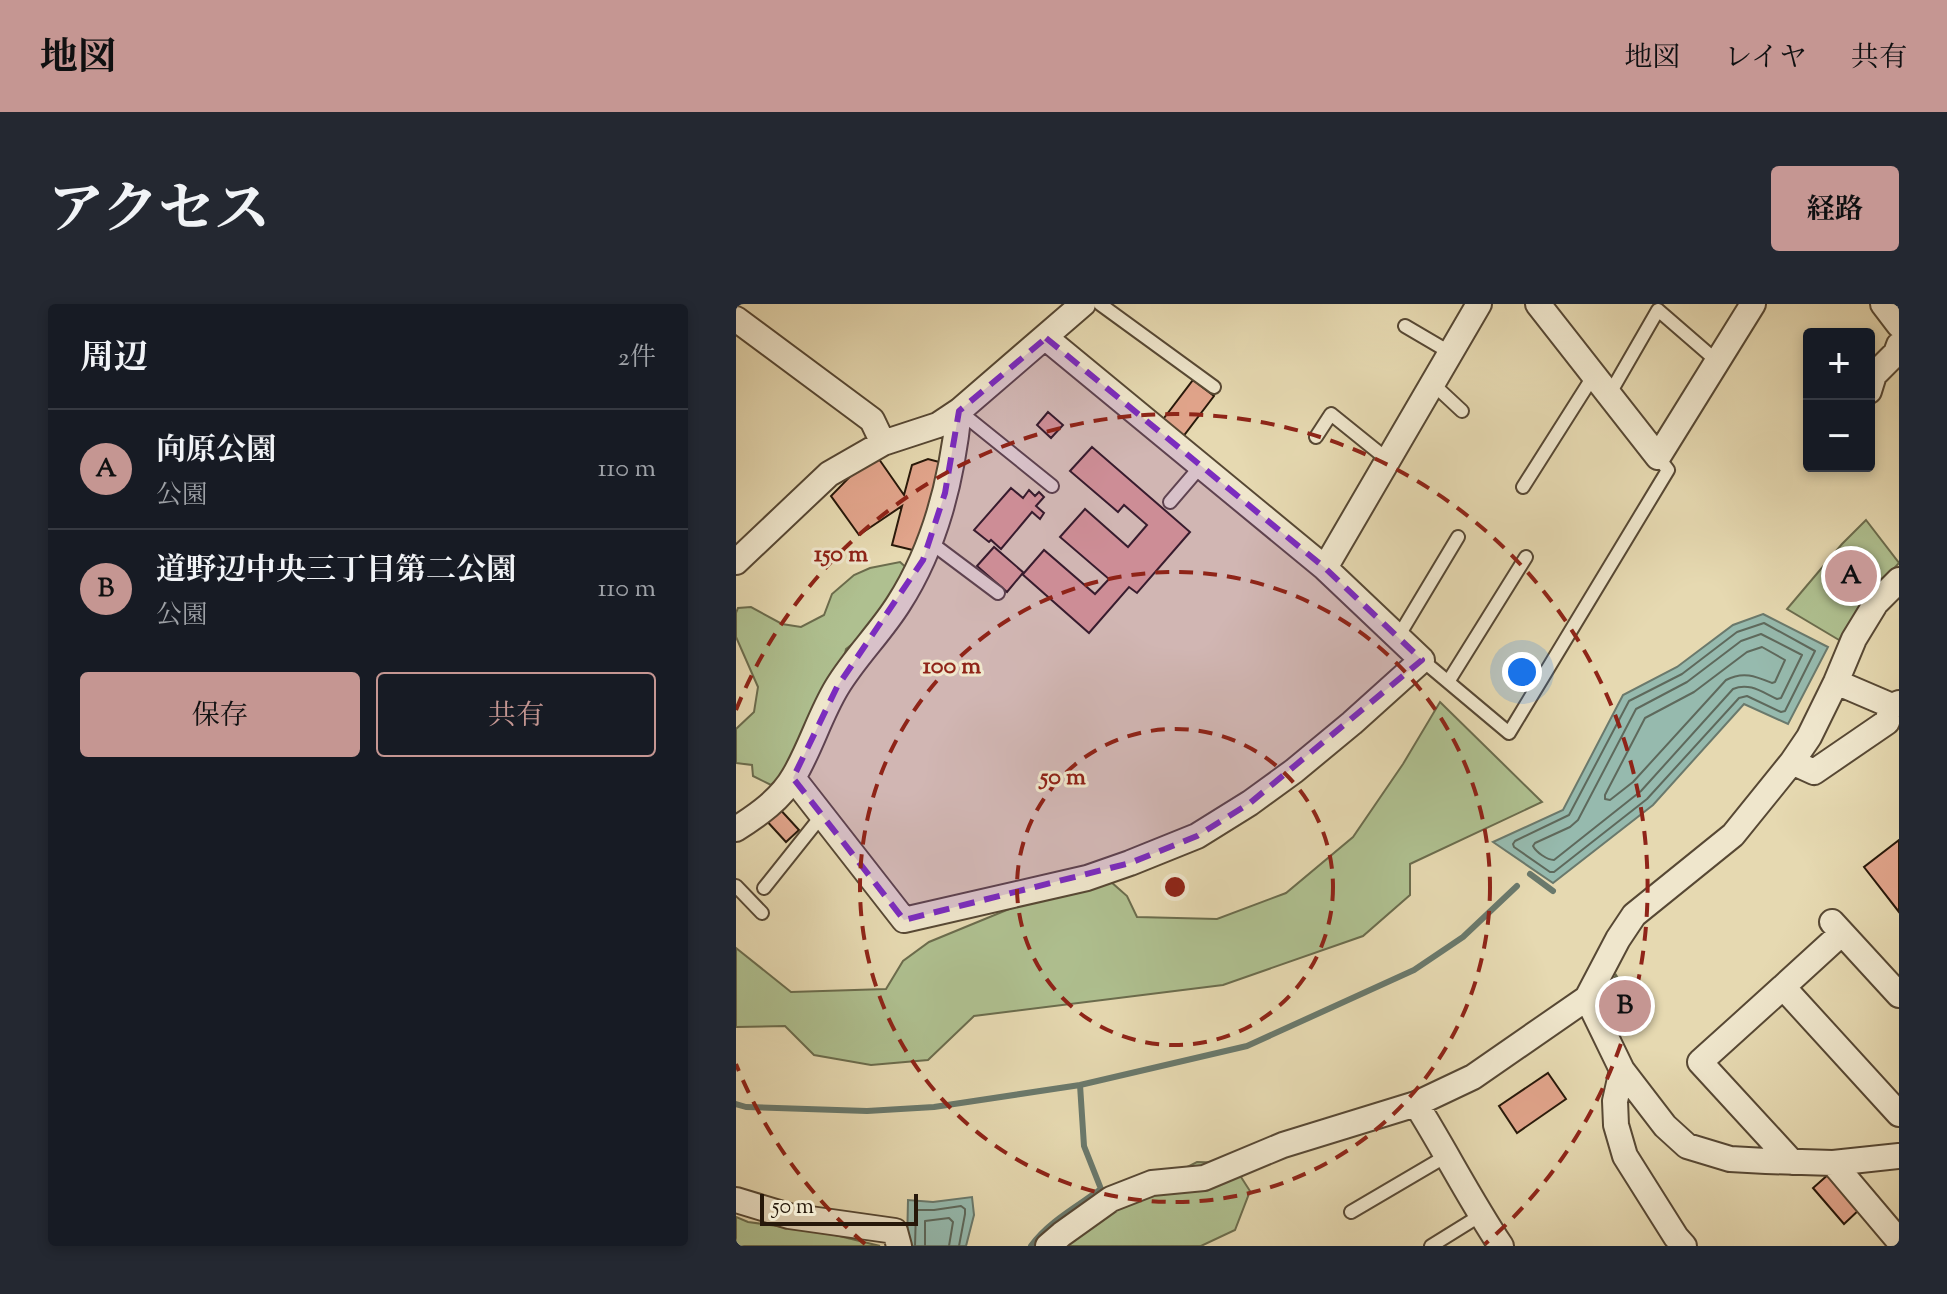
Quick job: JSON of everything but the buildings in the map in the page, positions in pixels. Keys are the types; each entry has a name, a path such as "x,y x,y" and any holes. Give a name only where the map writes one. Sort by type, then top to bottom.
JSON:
{"street":[{"path":"736,562 829,474 883,443 938,425 959,411 1083,304"},
{"path":"1325,568 1479,304"},
{"path":"1538,304 1658,457 1750,305"},
{"path":"736,319 872,420 883,443"},
{"path":"793,778 904,920 1087,878 1197,836 1294,771 1422,660 1325,568 1046,338"},
{"path":"1875,374 1896,353 1899,345"},
{"path":"736,829 757,816 793,778 837,687 899,603 923,560 942,506 955,453 959,411"},
{"path":"1048,1246 1111,1199 1152,1183 1204,1178 1283,1145 1416,1104 1473,1077 1587,998 1634,915 1733,835 1792,762 1809,737 1854,639 1876,603 1899,580"},
{"path":"1792,762 1814,772 1887,722 1896,704 1836,682"},
{"path":"1792,1162 1700,1062 1783,987 1837,928 1899,995"},
{"path":"1783,987 1899,1114"},
{"path":"1587,998 1622,1070 1665,1126 1687,1146 1730,1159 1792,1162 1833,1163 1899,1156"},
{"path":"1622,1070 1615,1101 1616,1125 1625,1156 1676,1243"},
{"path":"1416,1104 1501,1246"},
{"path":"1833,1163 1899,1241"},
{"path":"736,1200 789,1216 895,1231 898,1243"}],"lane":[{"path":"1100,304 1214,387"},
{"path":"1609,395 1658,310 1718,362"},
{"path":"1405,326 1451,353"},
{"path":"1523,487 1594,375"},
{"path":"1433,384 1462,411"},
{"path":"959,411 1052,486"},
{"path":"1316,437 1331,414 1388,460"},
{"path":"1422,660 1509,733 1668,470 1658,457"},
{"path":"1170,502 1200,467"},
{"path":"1398,637 1458,537"},
{"path":"930,542 998,593"},
{"path":"1448,682 1526,557"},
{"path":"764,888 823,814"},
{"path":"736,886 762,913"},
{"path":"1351,1212 1448,1155"},
{"path":"1431,1246 1481,1215"}],"highlighted area":[{"path":"1046,338 1325,568 1422,660 1250,803 1197,836 1130,863 904,920 793,778 837,687 923,560 945,493 959,411"}],"green space":[{"path":"1866,520 1899,563 1864,601 1839,640 1787,609"},
{"path":"900,562 910,571 869,631 846,649 842,667 789,767 771,785 753,776 752,765 736,763 736,729 754,712 758,687 736,637 738,608 751,607 782,624 801,627 824,615 832,594 854,575"},
{"path":"1440,702 1542,802 1410,864 1410,895 1363,936 1223,985 974,1016 928,1060 871,1065 814,1055 785,1026 736,1027 736,948 791,992 886,989 903,961 929,942 1014,907 1111,882 1127,896 1137,917 1217,919 1286,893 1353,837 1403,764"},
{"path":"1616,975 1642,1017 1628,1031 1607,995"},
{"path":"1197,1162 1232,1163 1250,1191 1235,1230 1201,1246 1058,1246 1114,1204"},
{"path":"736,1217 748,1222 823,1232 880,1246 736,1246"}],"water":[{"path":"1763,614 1828,647 1788,724 1744,704 1653,805 1553,883 1493,842 1563,810 1623,695 1677,667 1733,625"},
{"path":"972,1197 974,1215 966,1246 907,1246 908,1200 933,1202"}],"waterway":[{"path":"1530,874 1553,891"},
{"path":"736,1104 746,1107 867,1111 934,1107 1080,1085 1247,1046 1414,970 1463,937 1517,886"},
{"path":"1031,1246 1055,1222 1101,1189 1084,1146 1080,1085"}],"place":[{"name":"向原公園","path":"1851,576"},
{"name":"道野辺中央三丁目第二公園","path":"1625,1006"}]}
